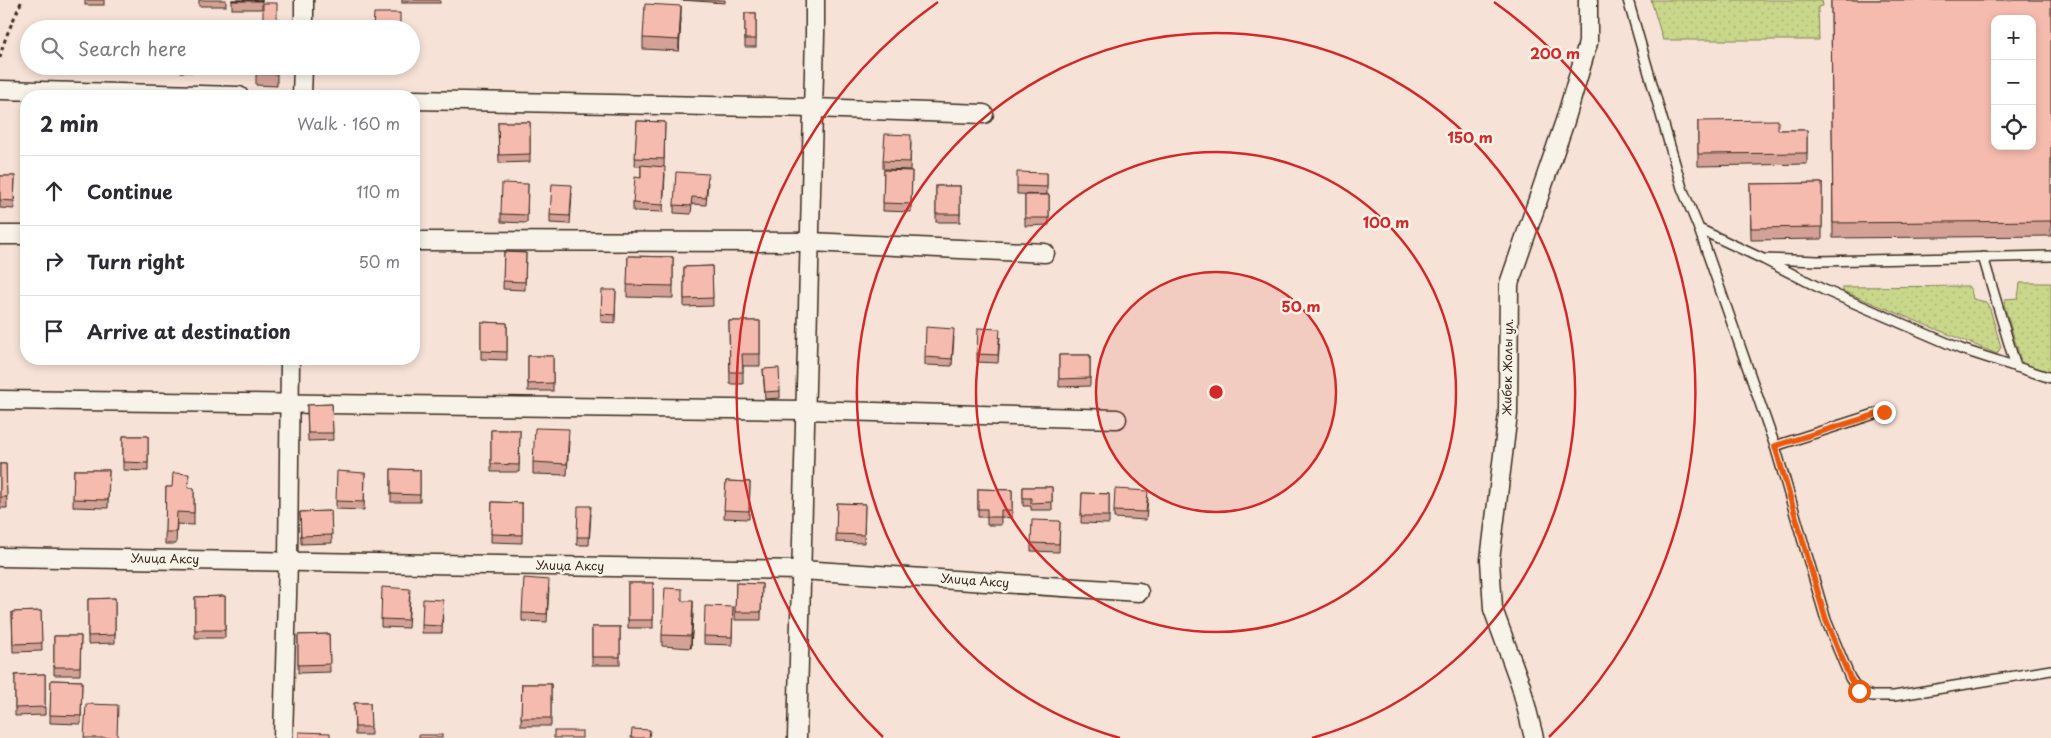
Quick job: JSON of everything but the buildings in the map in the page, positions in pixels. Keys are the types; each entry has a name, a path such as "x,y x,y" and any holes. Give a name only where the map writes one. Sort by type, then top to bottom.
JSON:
{"street":[{"path":"304,0 304,20"},
{"path":"797,738 815,0"},
{"name":"Жибек Жолы ул.","path":"1534,738 1521,686 1493,609 1490,560 1508,414 1509,284 1565,121 1586,51 1589,25 1588,0"},
{"path":"302,90 303,75"},
{"path":"0,90 20,90"},
{"path":"420,100 813,108 984,114"},
{"path":"0,235 20,235"},
{"path":"420,241 810,242 1045,253"},
{"path":"283,738 288,561 290,365"},
{"path":"0,400 805,410 1117,420"},
{"name":"Улица Аксу","path":"0,557 801,570 1139,592"}],"lane":[{"path":"1628,0 1682,188 1700,229 1775,446 1826,620 1850,678 1859,691 1872,696 1894,696 2051,670"},
{"path":"1700,229 1822,289 1961,350 2051,378"},
{"path":"1763,259 1818,260 2051,256"},
{"path":"1983,257 2016,367"},
{"path":"1775,446 1884,412"}],"path":[{"path":"0,58 6,33 22,0"}],"green space":[{"path":"1651,0 1822,0 1823,6 1818,7 1819,40 1663,40"},
{"path":"2020,283 2051,283 2051,372 2022,364 2004,304 2005,299 2018,298"},
{"path":"1968,286 1973,299 1986,302 1990,309 2001,347 1997,354 1843,291 1843,287"}],"route":[{"path":"1859,691 1850,678 1826,620 1775,446 1884,412"}]}
